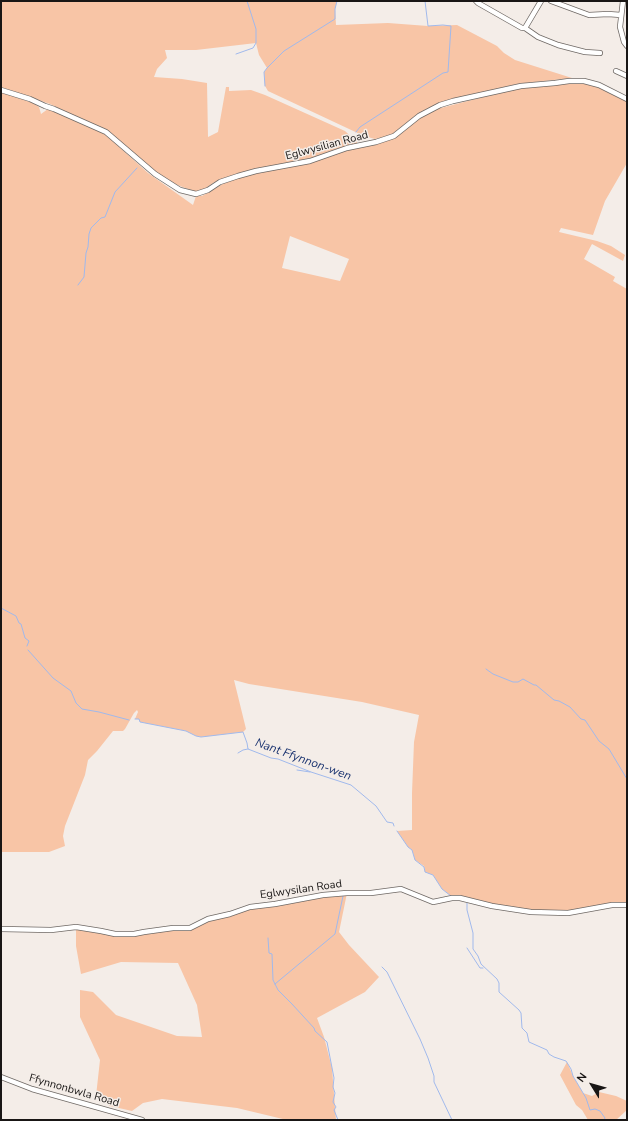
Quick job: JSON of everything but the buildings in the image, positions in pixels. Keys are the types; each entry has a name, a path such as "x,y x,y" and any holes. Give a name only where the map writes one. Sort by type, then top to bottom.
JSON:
{"street":[{"path":"476,1 515,25 525,28 538,38 585,52 600,54"},
{"path":"525,28 541,1"},
{"path":"551,1 589,14 621,15"},
{"path":"623,1 620,27 621,35 627,46"},
{"path":"616,71 627,76"},
{"name":"Eglwysilian Road","path":"1,90 30,99 106,132 156,174 180,190 196,194 208,190 220,182 238,176 256,171 310,162 347,148 376,142 394,136 419,116 440,105 521,86 584,81 603,87 627,99"},
{"name":"Eglwysilan Road","path":"1,929 51,930 76,928 115,934 134,934 163,929 190,928 208,919 230,914 250,907 276,904 323,895 371,893 400,889 433,902 460,898 492,906 538,912 568,913 612,905 627,905"},
{"name":"Ffynnonbwla Road","path":"1,1078 32,1089 142,1120"}],"shaded area":[{"path":"1,1 337,1 335,9 336,25 388,23 428,26 457,25 497,46 504,53 515,60 572,78 517,84 440,103 414,117 397,132 386,137 375,139 364,136 268,91 265,86 264,72 267,68 259,55 256,43 196,50 165,50 167,58 157,69 154,77 207,83 208,137 218,132 226,87 229,87 229,91 251,90 265,95 345,131 357,142 357,144 310,160 233,175 213,183 202,191 196,192 172,183 161,176 110,133 50,104 1,87"},
{"path":"577,82 595,85 627,101 627,163 605,201 593,235 561,228 559,232 597,241 611,246 625,255 623,261 592,244 584,259 615,277 613,281 627,289 627,904 556,912 494,905 459,896 451,896 442,889 433,875 425,872 424,866 415,860 412,850 408,847 397,831 412,830 414,742 419,715 362,702 249,684 234,680 246,729 243,732 201,737 196,736 186,731 140,722 139,719 135,719 138,712 137,710 125,729 123,731 113,731 88,760 85,775 65,826 63,836 65,846 49,852 1,852 1,92 33,103 39,107 41,114 48,109 104,133 148,173 193,205 196,196 202,196 228,181 244,175 311,163 352,148 384,141 398,136 418,118 437,109 518,88","holes":["290,236 349,259 340,281 282,268"]},
{"path":"347,893 339,932 379,977 365,992 317,1018 324,1037 332,1068 336,1120 287,1120 237,1108 162,1099 143,1103 132,1111 110,1106 96,1096 100,1060 80,1017 80,990 93,992 116,1015 177,1036 202,1037 197,1005 178,963 121,962 81,974 76,946 76,927 128,934 190,928 250,907"},
{"path":"567,1062 583,1093 592,1096 599,1092 616,1096 627,1101 627,1110 616,1120 588,1120 582,1110 576,1105 560,1075"}],"waterway":[{"path":"236,54 253,48 256,43 256,29 247,1"},
{"path":"265,86 264,72 267,68 284,51 335,19 337,1"},
{"path":"356,132 360,127 443,73 448,72 451,26 428,26 425,1"},
{"path":"78,285 84,277 86,253 91,228 101,218 105,217 115,192 137,168"},
{"name":"Nant Ffynnon-wen","path":"1,608 16,616 21,624 25,638 29,641 27,646"},
{"name":"Nant Ffynnon-wen","path":"28,650 53,678 71,691 76,703 82,709 129,720"},
{"path":"486,669 493,674 513,682 518,682 523,679 536,685 554,700 570,707 581,719 585,720 599,741 609,749 627,779"},
{"name":"Nant Ffynnon-wen","path":"135,719 139,719 140,722 186,731 201,737 243,732 248,749 351,785 376,806 387,822 393,823 394,826"},
{"path":"238,753 248,749"},
{"name":"Nant Ffynnon-wen","path":"297,770 310,772"},
{"name":"Nant Ffynnon-wen","path":"397,831 408,847 412,850 415,860 424,867 425,872 433,875 442,889 451,896"},
{"path":"275,984 335,934 343,896"},
{"name":"Nant Ffynnon-wen","path":"467,903 467,910 473,933 473,949 481,964 497,979 499,983 499,992 521,1013 522,1028 527,1033 529,1042 547,1050 549,1054 554,1057 566,1061 586,1098 590,1110 595,1109 600,1111 605,1118 604,1120"},
{"path":"268,938 269,953 272,954 273,980 278,990 327,1042 334,1078 333,1087 335,1093 333,1102 336,1107 334,1110 338,1120"},
{"path":"467,948 480,968 483,968"},
{"path":"382,967 387,972 420,1039 434,1076 434,1082 452,1120"}]}
